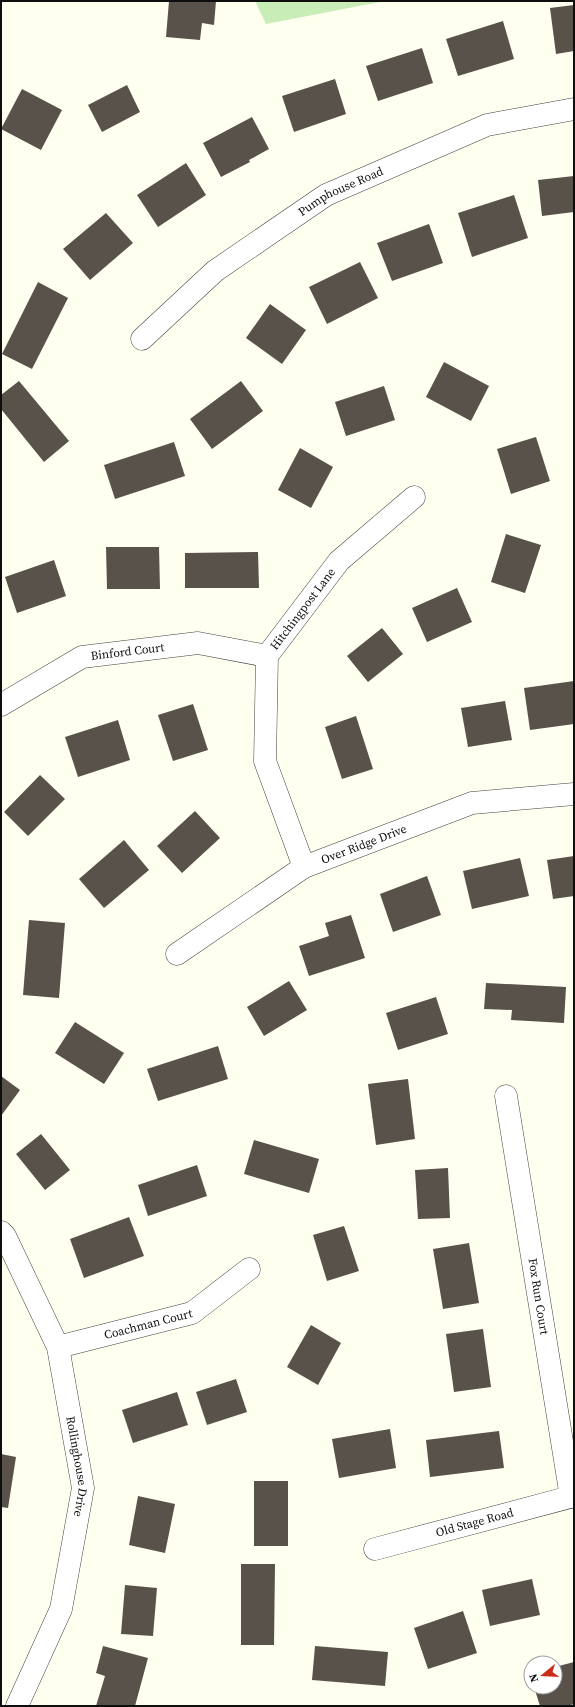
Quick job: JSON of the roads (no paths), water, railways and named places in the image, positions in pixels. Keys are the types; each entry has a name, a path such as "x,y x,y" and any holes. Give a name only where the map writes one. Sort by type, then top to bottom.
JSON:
{"street":[{"name":"Pumphouse Road","path":"142,339 216,271 326,195 487,125 574,109"},
{"name":"Hitchingpost Lane","path":"304,867 265,760 267,656 339,561 414,497"},
{"name":"Binford Court","path":"1,705 82,657 198,643 267,656"},
{"name":"Over Ridge Drive","path":"177,954 304,867 472,803 574,794"},
{"name":"Fox Run Court","path":"506,1096 572,1496"},
{"name":"Rollinghouse Drive","path":"1,1232 5,1236 58,1347 83,1488 61,1609 17,1706"},
{"name":"Coachman Court","path":"58,1347 192,1312 249,1269"},
{"name":"Old Stage Road","path":"375,1549 572,1496"}]}
